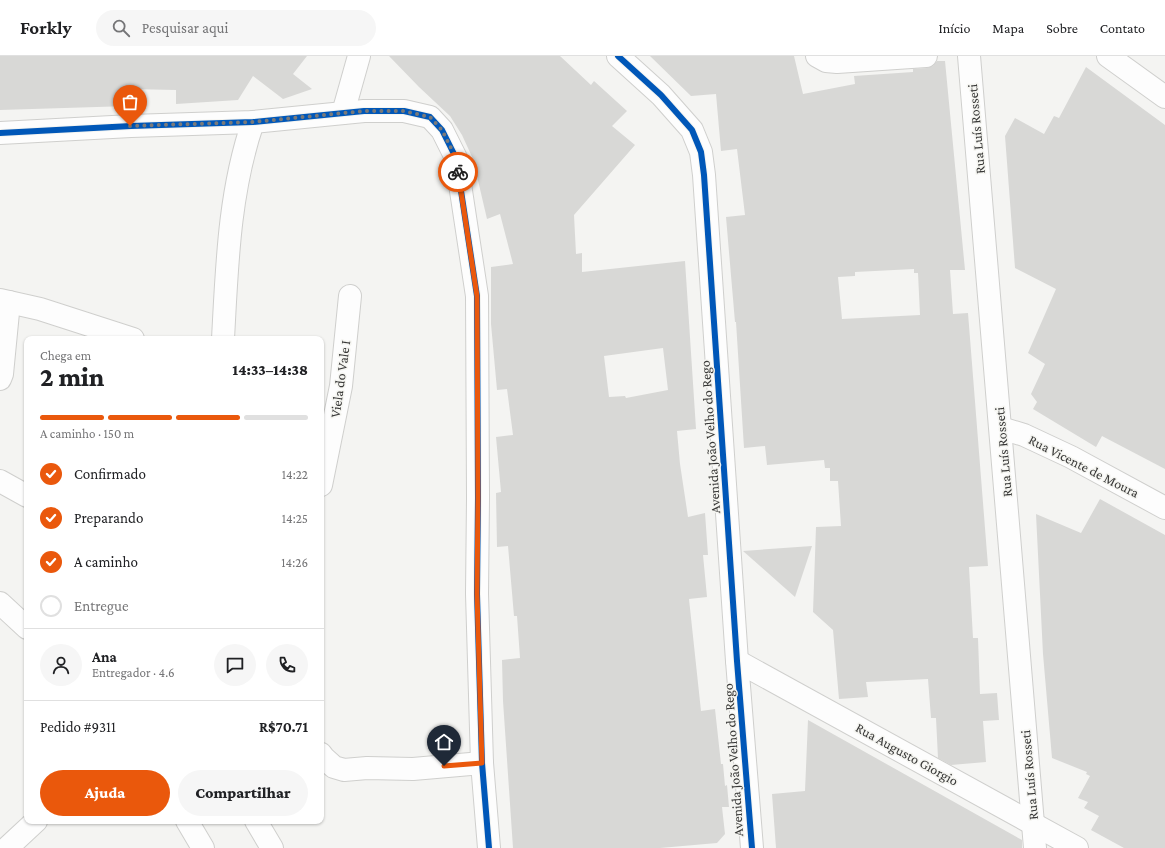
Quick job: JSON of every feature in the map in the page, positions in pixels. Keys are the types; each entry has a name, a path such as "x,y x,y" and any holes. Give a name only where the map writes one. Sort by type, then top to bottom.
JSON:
{"street":[{"path":"343,114 359,56"},
{"name":"Avenida João Velho do Rego","path":"618,56 661,95 692,130 701,152 704,175 737,661 752,848"},
{"path":"817,56 826,61 837,62 926,56"},
{"name":"Rua Luís Rosseti","path":"969,56 1001,428 1034,848"},
{"path":"1108,56 1165,97"},
{"path":"0,133 130,126 253,122 364,111 404,111 430,117 442,130 456,158 477,296 477,594 482,763 489,848"},
{"path":"223,336 227,257 235,189 245,146 253,122"},
{"name":"Viela do Vale I","path":"324,470 341,386 350,296"},
{"path":"0,379 2,374 4,301 40,310 123,336"},
{"name":"Rua Vicente de Moura","path":"1001,428 1024,435 1071,457 1165,508"},
{"path":"0,481 24,494"},
{"path":"0,603 24,625"},
{"name":"Rua Augusto Giorgio","path":"737,661 1077,848"},
{"path":"324,758 334,767 344,770 367,768 413,768 482,763"},
{"path":"8,848 33,824"},
{"path":"189,824 203,848"},
{"path":"258,824 272,848"}],"building":[{"path":"0,56 307,56 293,74 312,89 283,99 253,76 238,100 176,104 176,90 129,89 129,106 0,110"},
{"path":"389,56 560,56 591,85 594,81 627,111 612,126 635,145 574,215 576,254 582,253 582,272 685,261 696,429 677,431 680,464 688,517 705,513 708,555 703,555 707,597 689,599 701,711 715,709 721,764 723,764 725,786 727,785 729,807 722,807 725,834 717,843 660,848 513,848 503,701 502,660 520,658 517,616 514,616 508,546 497,547 496,493 501,492 496,437 513,435 507,389 497,390 491,324 491,267 513,264 500,214 487,219 473,159 462,135 450,116","holes":["663,348 668,390 626,398 625,396 609,397 604,356"]},
{"path":"650,56 794,56 803,94 855,84 854,76 913,72 913,69 927,68 933,66 937,61 945,61 965,270 950,270 953,314 968,313 988,566 969,567 973,638 978,638 980,694 997,693 999,720 983,721 986,762 951,765 938,758 936,718 931,718 928,679 866,682 868,697 839,699 833,630 813,612 816,527 841,526 838,481 830,481 830,468 825,468 824,460 767,465 765,446 744,448 736,322 726,217 745,215 737,149 721,151 716,94 691,96","holes":["914,269 914,273 918,273 920,315 842,319 838,277 855,276 855,272"]},
{"path":"1086,67 1165,125 1165,469 1102,436 1096,447 1033,409 1037,402 1031,394 1045,364 1028,353 1056,289 1015,268 1005,136 1015,118 1044,134 1054,116 1059,118"},
{"path":"1100,499 1165,535 1165,848 1124,848 1091,830 1099,816 1084,808 1088,802 1078,798 1090,776 1086,774 1087,772 1052,758 1043,654 1036,514 1081,533"},
{"path":"812,546 795,597 743,551"},
{"path":"808,720 1022,840 1022,848 776,848 772,794 805,791"}],"cycle path":[{"path":"618,56 661,95 692,130 701,152 704,175 737,661 752,848"},
{"path":"0,133 131,126 253,122 364,111 404,111 430,117 442,130 456,158 477,296 477,594 482,763 489,848"}],"way so far":[{"path":"130,126 253,122 364,111 404,111 430,117 442,130 456,158 458,172"}],"route":[{"path":"444,766 482,763 477,594 477,296 458,172"}]}
